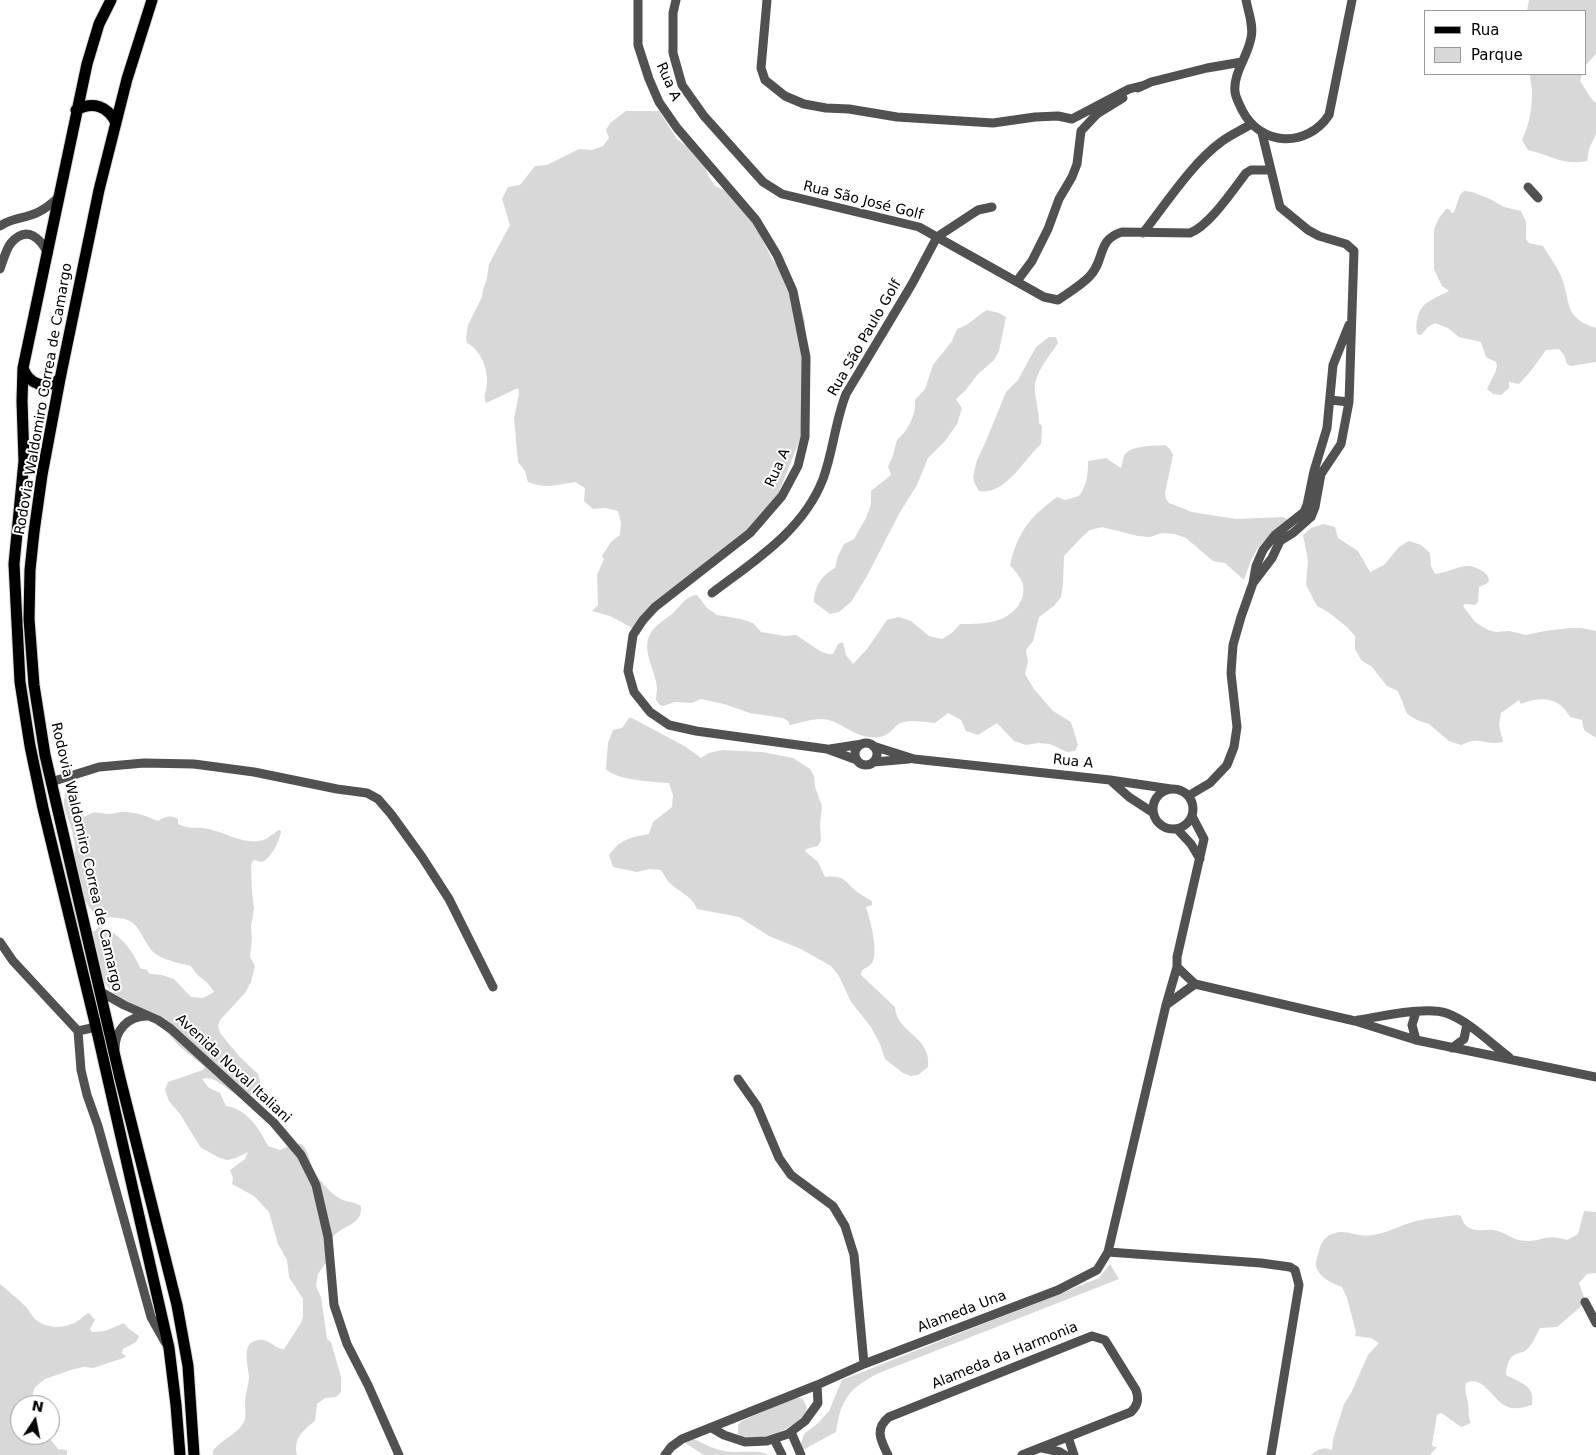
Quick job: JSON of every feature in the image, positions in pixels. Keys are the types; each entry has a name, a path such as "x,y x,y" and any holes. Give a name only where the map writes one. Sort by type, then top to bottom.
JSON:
{"main road":[{"name":"Rodovia Waldomiro Correa de Camargo","path":"111,0 99,24 76,110 24,368 22,401 24,461 14,564 20,682 30,746 169,1348 180,1455"},
{"name":"Rodovia Waldomiro Correa de Camargo","path":"152,0 127,79 99,190 60,379 42,475 30,570 29,619 34,685 45,755 178,1314 188,1366 194,1455"},
{"path":"76,110 83,106 99,106 112,116 116,123"},
{"path":"24,368 30,380 42,385 48,385 60,379"}],"street":[{"name":"Rua A","path":"638,0 638,45 659,102 677,128 756,220 777,255 793,291 806,357 805,437 798,466 782,496 750,533 655,607 643,620 633,635 628,671 634,692 650,712 669,725 696,732 827,749 867,765 874,762 914,758"},
{"name":"Rua São José Golf","path":"676,0 673,13 673,53 682,85 704,116 763,182 782,194 919,227 1044,297 1058,300 1090,276 1097,266 1106,241 1112,235 1122,232 1141,232"},
{"path":"767,0 761,68 765,80 785,96 804,104 826,108 858,110 897,117 980,123 993,123 1034,116 1058,116 1072,119 1129,89 1206,68 1242,62"},
{"path":"1246,0 1252,30 1251,38 1235,82 1236,93 1244,113 1251,124 1262,133 1284,139 1298,138 1322,126 1330,115 1352,0"},
{"path":"1017,281 1032,261 1048,229 1059,199 1078,164 1081,131 1097,114 1141,86"},
{"path":"1072,119 1081,131"},
{"path":"1141,232 1204,157 1221,142 1251,124"},
{"path":"1253,583 1272,558 1280,541 1293,534 1311,517 1315,507 1321,474 1341,444 1350,402 1354,251 1346,244 1319,236 1308,230 1280,208 1262,133"},
{"path":"1141,232 1190,233 1198,230 1246,173 1251,170 1271,170"},
{"path":"1528,187 1538,198"},
{"path":"0,226 44,210 59,198"},
{"name":"Rua São Paulo Golf","path":"712,593 784,537 811,503 823,479 837,420 846,394 912,284 937,237 978,210 992,207"},
{"path":"0,269 12,242 20,236 36,236 42,242 48,254"},
{"path":"1188,796 1210,783 1227,765 1234,746 1238,727 1231,673 1234,645 1241,617 1253,583 1256,566 1263,550 1275,535 1304,512 1327,428 1333,365 1351,320"},
{"path":"1330,400 1350,402"},
{"path":"857,760 856,753 862,744"},
{"name":"Rua A","path":"827,749 870,744 914,758 1110,780 1171,789"},
{"path":"873,746 876,749 877,756 874,762"},
{"path":"51,782 99,767 144,763 194,764 254,772 336,789 368,793 378,799 391,814 431,871 449,899 493,987"},
{"name":"Rua A","path":"1110,780 1129,797 1152,812"},
{"path":"1171,789 1177,789 1188,796 1193,809 1192,816 1184,826 1177,829 1163,828 1152,812 1155,799 1164,790 1171,789"},
{"path":"1192,816 1204,839 1177,957 1177,967 1166,1005 1108,1252 1261,1263 1290,1267 1296,1270 1299,1285 1271,1455"},
{"path":"1177,829 1191,844 1200,859"},
{"path":"0,942 14,961 78,1031 81,1070 87,1095 98,1126 150,1317 169,1348"},
{"path":"1177,967 1196,984 1355,1021 1416,1040 1596,1077"},
{"path":"1166,1005 1196,984"},
{"name":"Avenida Noval Italiani","path":"101,992 124,1006 149,1015 171,1029 274,1123 301,1155 316,1185 328,1236 336,1313 347,1344 368,1385 399,1455"},
{"path":"1355,1021 1429,1010 1446,1013 1467,1024 1512,1059"},
{"path":"1416,1012 1412,1025 1416,1040"},
{"path":"116,1054 115,1043 123,1025 131,1019 149,1015"},
{"path":"1452,1048 1464,1039 1467,1024"},
{"path":"78,1031 96,1027"},
{"path":"738,1079 757,1106 779,1158 791,1175 833,1206 845,1226 854,1255 864,1364"},
{"name":"Alameda Una","path":"665,1455 671,1447 682,1439 817,1385 864,1364 1058,1290 1097,1270 1108,1252"},
{"path":"1585,1302 1596,1323"},
{"name":"Alameda da Harmonia","path":"888,1455 879,1438 879,1432 881,1426 889,1417 1092,1336 1105,1340 1136,1390 1137,1404 1131,1412 1068,1437"},
{"path":"712,1428 724,1435 745,1442 774,1439 791,1432 805,1421 818,1403 817,1385"},
{"path":"791,1432 800,1454"},
{"path":"1022,1455 1068,1437 1074,1455"},
{"path":"774,1439 783,1455 793,1450 800,1454"},
{"path":"1041,1448 1065,1455"}],"green space":[{"path":"1529,0 1596,0 1596,54 1586,65 1586,10 1527,10"},
{"path":"1530,75 1582,75 1580,81 1596,103 1596,134 1589,149 1587,161 1564,161 1528,150 1522,140 1528,123 1532,91"},
{"path":"626,111 659,111 677,139 685,145 690,143 704,162 708,175 715,186 726,191 755,224 772,259 794,287 799,299 805,322 806,348 800,439 776,500 752,528 668,594 636,630 610,616 592,611 598,605 597,575 604,559 602,556 611,542 620,535 621,523 618,511 606,508 593,509 584,501 585,488 575,482 546,486 528,482 525,471 518,462 514,418 519,394 518,388 486,403 487,378 485,366 480,355 467,343 466,337 468,325 482,297 489,264 510,225 502,199 508,187 520,185 535,166 547,165 579,149 592,150 603,146 609,138 606,130 610,123"},
{"path":"1464,191 1490,199 1504,207 1521,211 1526,222 1526,239 1529,243 1543,246 1555,264 1561,276 1573,314 1585,324 1596,328 1596,362 1571,366 1567,364 1564,355 1559,349 1546,350 1519,384 1509,382 1509,388 1501,395 1493,394 1487,389 1497,366 1496,362 1486,357 1481,342 1459,337 1448,328 1435,323 1428,327 1421,335 1417,334 1417,320 1423,306 1449,291 1442,286 1434,269 1434,229 1446,209 1449,209 1452,213 1454,212 1460,195"},
{"path":"987,310 1006,317 999,351 994,360 978,374 956,399 962,408 957,424 945,441 928,458 917,485 900,512 867,576 851,602 839,612 830,614 814,602 817,586 826,574 835,568 844,544 854,539 866,518 871,504 871,491 891,475 888,466 897,441 910,423 914,412 915,400 925,389 933,365 952,341 957,329"},
{"path":"1049,337 1056,337 1058,343 1042,366 1035,385 1039,423 1042,426 1041,444 1006,482 988,491 979,491 973,477 977,460 1006,392 1018,380 1036,347"},
{"path":"1165,445 1173,455 1165,493 1169,503 1192,512 1236,519 1283,517 1290,522 1285,528 1260,545 1244,580 1225,563 1213,561 1186,538 1175,534 1162,533 1150,537 1138,536 1102,527 1090,530 1064,556 1061,597 1054,606 1039,617 1033,641 1026,650 1028,662 1025,674 1034,689 1053,711 1071,722 1078,745 1075,751 1067,752 1050,744 1026,745 1014,741 997,723 978,735 966,731 961,720 948,713 935,723 905,722 897,725 884,736 869,737 855,733 828,720 813,720 790,725 783,718 750,713 724,704 701,699 691,703 675,702 663,706 656,700 656,681 647,647 650,634 686,599 697,595 707,608 717,615 753,623 761,632 785,636 796,635 820,651 828,654 833,654 838,644 843,642 846,655 853,664 867,649 887,620 899,617 911,621 929,636 942,639 952,633 960,624 991,622 1007,616 1020,603 1022,597 1022,582 1010,565 1021,534 1032,518 1057,497 1065,500 1079,496 1084,488 1088,461 1106,458 1121,468 1127,452 1137,448"},
{"path":"1323,524 1335,527 1338,538 1358,551 1370,572 1384,565 1399,547 1409,541 1421,545 1430,553 1431,566 1435,574 1465,566 1470,566 1484,572 1488,576 1489,581 1479,587 1478,602 1475,605 1465,604 1463,606 1475,622 1488,630 1496,632 1509,631 1526,635 1569,628 1596,631 1596,738 1584,730 1582,720 1570,717 1561,705 1542,699 1521,704 1519,700 1501,713 1499,725 1503,742 1497,743 1473,741 1461,745 1449,741 1429,724 1407,714 1398,691 1387,686 1372,667 1361,660 1355,649 1355,636 1328,612 1317,606 1306,585 1308,560 1303,535 1311,528"},
{"path":"629,718 686,747 701,758 709,753 723,750 762,752 793,758 810,769 814,776 815,787 822,806 821,840 818,846 806,849 805,851 818,862 825,877 840,878 872,901 872,905 866,907 873,935 874,958 871,964 862,970 861,975 895,1007 901,1023 920,1041 928,1057 928,1067 918,1075 911,1076 903,1073 885,1059 871,1027 851,1002 839,976 831,966 801,949 769,936 739,917 697,909 688,897 667,880 661,870 649,869 637,872 613,867 609,855 614,849 626,840 649,834 653,822 672,807 673,795 669,783 626,778 611,773 606,769 608,743 613,730 622,728"},
{"path":"66,794 85,817 93,813 124,812 145,816 158,821 170,817 178,819 178,824 182,826 209,829 252,841 266,839 279,830 281,831 277,844 269,857 262,862 254,860 251,864 254,909 251,926 250,957 255,966 251,982 245,993 220,1020 218,1026 220,1033 239,1056 258,1074 261,1085 253,1094 246,1096 233,1093 215,1080 209,1078 202,1079 209,1088 220,1093 226,1106 240,1111 252,1120 268,1146 280,1150 295,1143 302,1144 322,1183 341,1199 361,1206 359,1218 336,1234 331,1240 326,1254 330,1262 325,1264 318,1274 316,1286 321,1297 327,1339 331,1342 341,1377 341,1392 336,1397 325,1398 317,1404 315,1421 303,1431 296,1444 297,1455 213,1455 216,1447 235,1433 245,1419 245,1400 249,1376 247,1352 249,1345 257,1340 261,1340 284,1349 301,1323 303,1299 289,1277 287,1260 278,1244 269,1212 254,1196 232,1184 233,1178 230,1170 245,1159 248,1152 227,1160 201,1148 180,1114 169,1101 165,1090 168,1082 203,1070 205,1067 180,1047 146,1013 113,993 105,984 100,971 93,932 99,927 113,933 129,949 141,969 146,969 150,974 174,979 191,997 203,998 214,992 191,966 165,959 152,951 133,923 125,919 101,916 92,911 88,906 74,869 75,844 64,807"},
{"path":"1584,1211 1596,1212 1596,1273 1587,1274 1579,1283 1585,1303 1557,1327 1540,1328 1529,1347 1525,1351 1514,1355 1507,1365 1506,1375 1529,1389 1532,1405 1517,1408 1508,1407 1484,1386 1472,1381 1466,1383 1465,1389 1471,1423 1461,1427 1443,1414 1437,1415 1432,1445 1437,1447 1430,1455 1311,1455 1321,1449 1332,1450 1333,1439 1344,1404 1368,1355 1379,1343 1371,1338 1355,1336 1356,1332 1347,1298 1342,1287 1326,1280 1320,1274 1316,1264 1321,1245 1326,1238 1340,1232 1367,1236 1384,1233 1416,1221 1458,1215 1461,1216 1465,1225 1472,1229 1497,1231 1521,1241 1532,1241 1550,1237 1567,1240 1578,1234"},
{"path":"1110,1264 1119,1279 869,1378 848,1396 841,1411 836,1432 803,1450 801,1443 804,1434 829,1411 842,1380 1099,1278"},
{"path":"0,1284 25,1306 33,1317 45,1325 60,1327 69,1325 89,1313 95,1320 90,1329 92,1332 105,1331 124,1323 139,1336 136,1342 123,1349 122,1353 126,1356 124,1358 93,1368 74,1369 45,1379 35,1387 32,1395 10,1395 10,1445 55,1445 58,1449 67,1450 67,1455 0,1455"},
{"path":"796,1397 803,1399 807,1408 804,1415 788,1428 765,1437 745,1438 738,1434 738,1425 742,1421"},
{"path":"694,1439 724,1451 759,1452 768,1455 704,1455 685,1443"}]}
